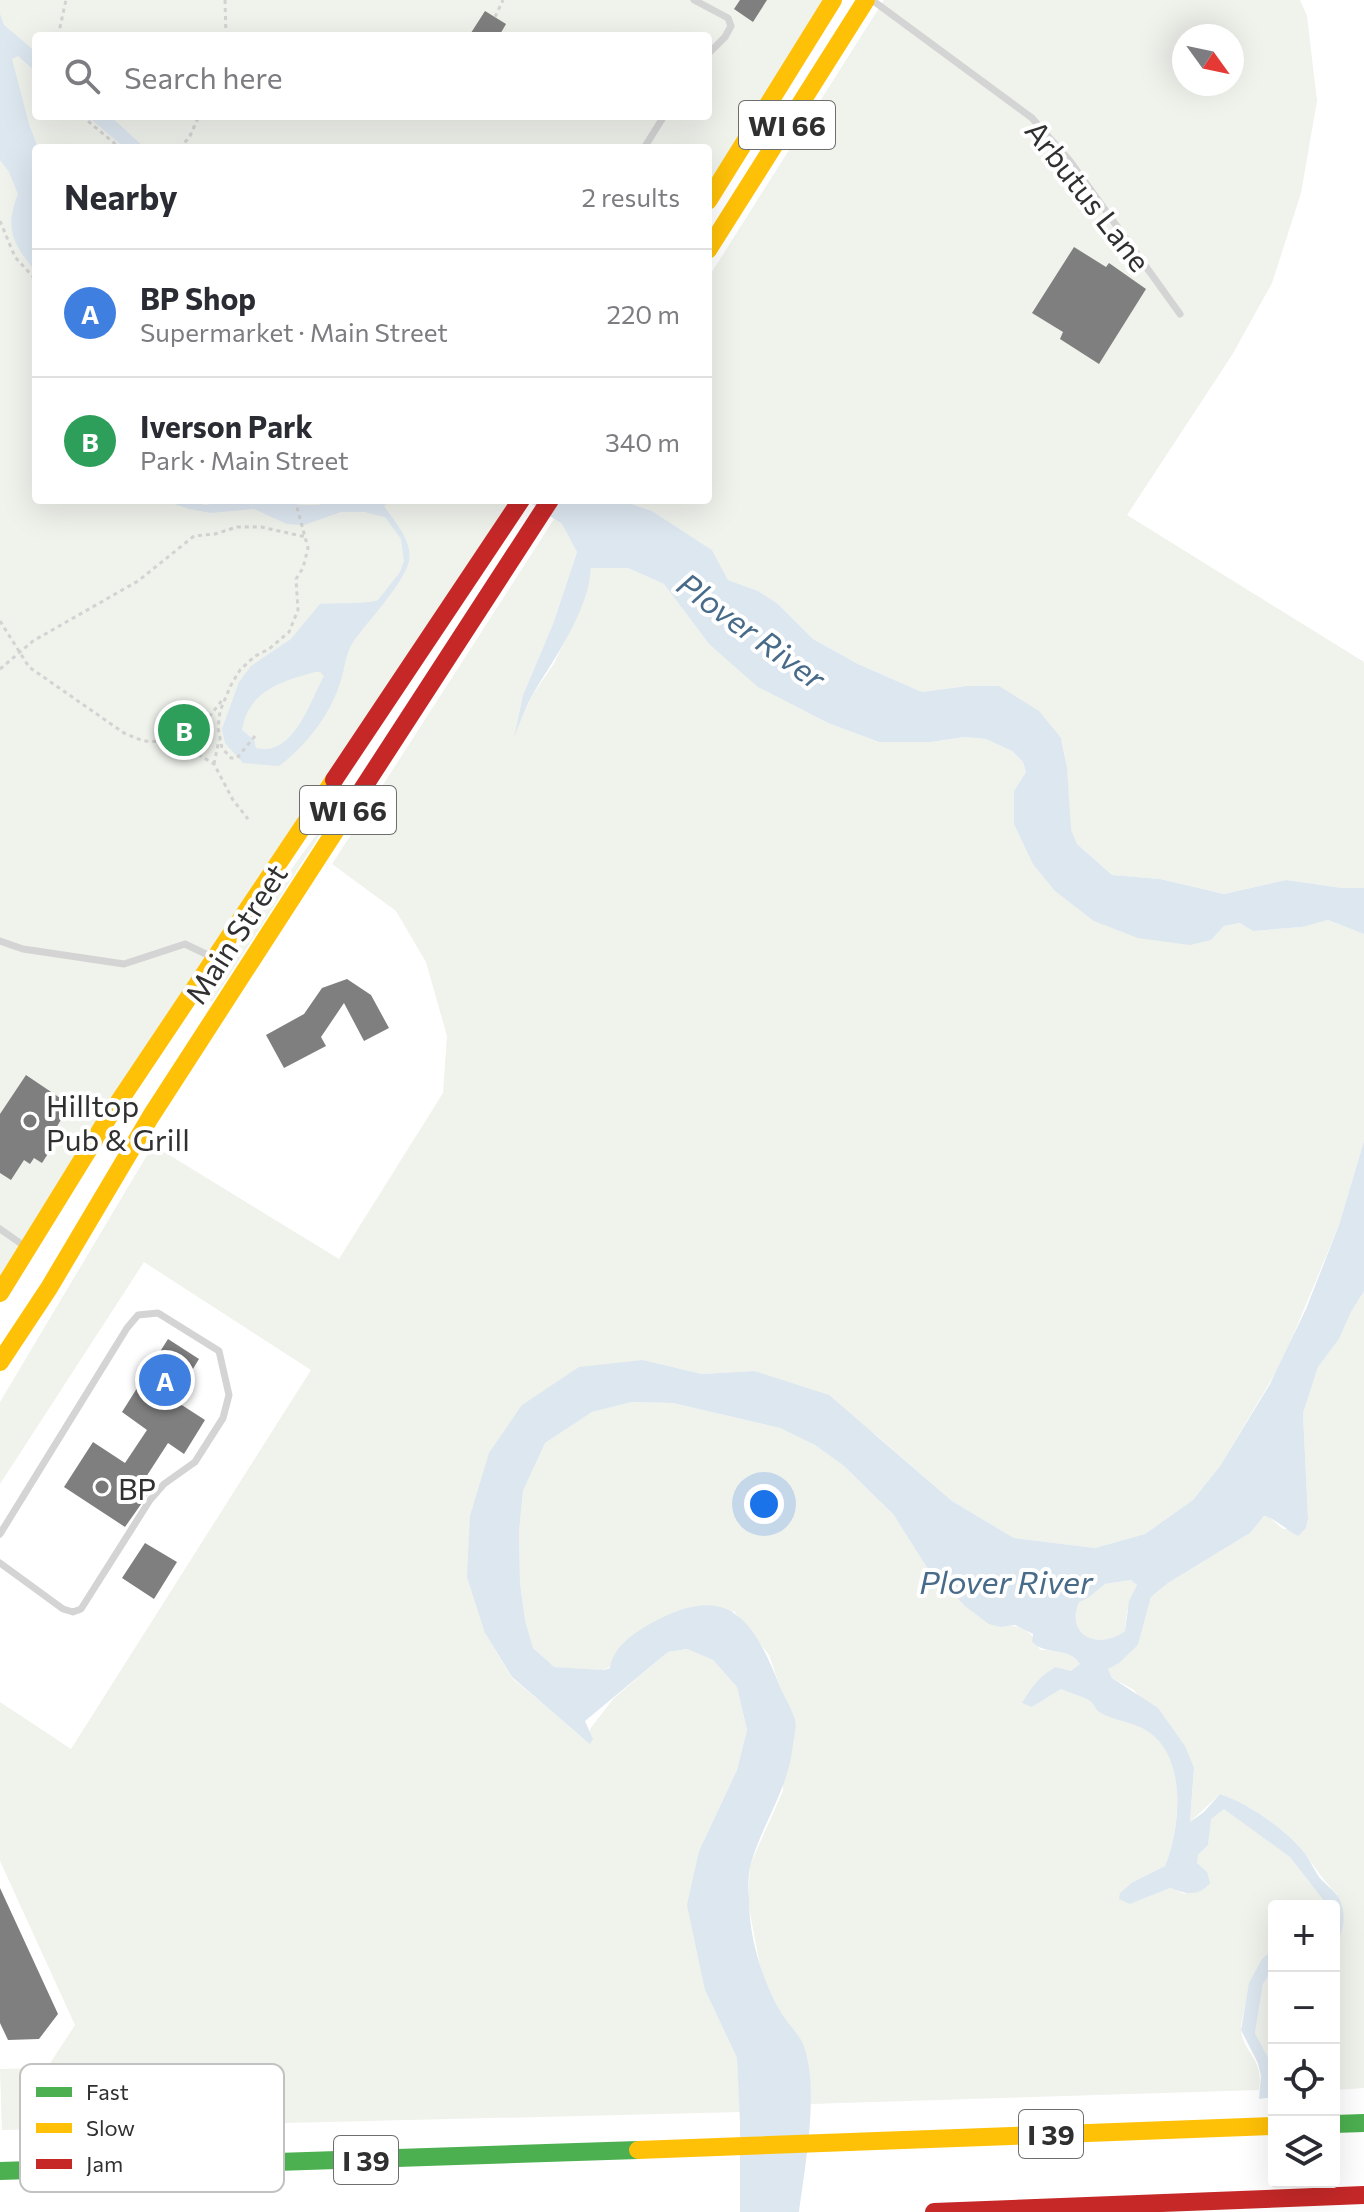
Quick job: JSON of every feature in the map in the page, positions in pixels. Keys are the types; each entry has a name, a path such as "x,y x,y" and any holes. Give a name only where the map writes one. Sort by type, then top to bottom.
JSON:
{"main road":[{"name":"WI 66","path":"712,195 833,0"},
{"name":"WI 66","path":"712,244 866,0"},
{"name":"Main Street","path":"0,1293 133,1092 215,959 519,504"},
{"name":"Main Street","path":"0,1362 49,1288 152,1103 545,508"},
{"path":"1340,2124 1364,2123"},
{"name":"I 39","path":"284,2163 1268,2126"},
{"name":"I 39","path":"0,2171 20,2170"},
{"path":"934,2212 1364,2195"}],"lane":[{"path":"694,0 728,18 731,26 712,50"},
{"name":"Arbutus Lane","path":"872,0 1032,118 1070,161 1180,314"},
{"path":"646,144 662,120"},
{"path":"0,941 23,949 124,964 185,944 215,959"},
{"path":"0,1229 28,1249"},
{"path":"0,1534 138,1315 158,1313 219,1351 229,1395 223,1418 195,1462 164,1484 150,1500 81,1609 73,1612 63,1609 0,1563"}],"path":[{"path":"59,32 66,0"},
{"path":"225,0 226,32"},
{"path":"495,17 503,0"},
{"path":"87,120 115,144"},
{"path":"183,144 197,120"},
{"path":"0,221 15,257 32,276"},
{"path":"214,764 220,711 240,670 289,632 298,610 296,579 303,568 308,548 296,504"},
{"path":"0,669 33,641 138,581 194,536 237,527 261,527 306,537"},
{"path":"0,621 29,667 124,733 143,741 185,746 214,764 233,800 248,819"},
{"path":"165,742 196,728 209,717 228,692"},
{"path":"219,739 226,754 237,758 255,736"}],"shaded area":[{"path":"0,0 833,0 712,195 712,144 32,144 32,504 518,504 0,1293"},
{"path":"884,0 1300,0 1307,16 1317,101 1301,193 1272,283 1232,355 1127,515 1364,662 1364,888 1286,880 1224,894 1160,879 1112,875 1077,844 1070,830 1067,767 1062,741 967,686 922,692 858,664 813,639 778,604 758,591 728,580 712,550 652,511 632,504 712,504 712,272"},
{"path":"554,519 562,524 577,552 553,624 523,695 515,732 569,633 590,579 591,568 628,568 664,584 709,644 764,690 828,723 879,742 931,742 965,737 986,739 1012,751 1023,762 1026,772 1014,791 1014,824 1211,940 1224,926 1241,923 1253,931 1302,927 1328,920 1364,934 1364,1141 1339,1225 1282,1362 1220,1466 1193,1500 1145,1534 1095,1548 1014,1538 952,1501 875,1434 754,1371 702,1374 643,1360 522,1405 485,1633 512,1678 590,1743 590,1729 614,1698 668,1652 687,1649 713,1660 737,1687 747,1730 737,1770 699,1851 705,1990 737,2058 740,2112 284,2123 284,2064 50,2064 75,2025 0,1861 0,1702 71,1749 311,1370 144,1262 0,1484 0,1402 153,1145 339,1259 443,1093 447,1036 426,962 396,911 332,864"},
{"path":"352,785 212,1002 209,1000 247,931"},
{"path":"1364,1291 1364,2088 1340,2090 1340,1900 1337,1900 1337,1894 1289,1836 1243,1804 1220,1794 1190,1822 1194,1769 1134,1690 1112,1678 1108,1669 1138,1645 1151,1597 1168,1583 1250,1533 1264,1516 1283,1529 1306,1528 1303,1413 1318,1367 1339,1339"},
{"path":"632,1402 673,1403 780,1428 815,1445 844,1466 893,1514 926,1566 1001,1627 1020,1628 1030,1634 1040,1650 1057,1651 1076,1660 1080,1664 1071,1671 1056,1667 1032,1707 1061,1689 1090,1701 1101,1712 1137,1725 1155,1736 1165,1748 1176,1780 1174,1835 1165,1866 1133,1882 1130,1904 1170,1888 1185,1894 1198,1855 1208,1845 1210,1819 1224,1808 1290,1857 1323,1900 1268,1900 1268,1956 1254,1977 1241,2026 1243,2038 1259,2071 1259,2090 809,2104 809,2078 802,2043 762,1977 748,1902 750,1865 783,1791 780,1687 769,1655 734,1611 603,1670 553,1667 533,1648 520,1583 519,1532 523,1491 545,1443 592,1412"},
{"path":"1131,1580 1137,1585 1127,1611 1125,1631 1104,1640 1086,1636 1080,1631 1076,1623 1079,1601 1088,1598 1105,1584"},
{"path":"1268,1976 1268,2057 1255,2033 1263,1984"},
{"path":"0,2069 20,2069 20,2130 2,2130"}],"water":[{"path":"0,14 4,25 32,49 32,68 18,56 12,59 36,144 32,144 32,267 13,236 12,217 18,194 0,160"},
{"path":"92,120 114,120 141,144 120,144"},
{"path":"175,504 387,504 384,506 408,546 406,570 350,647 336,695 323,718 299,749 279,766 243,763 225,743 222,729 239,682 251,666 291,639 320,604 378,600 400,572 404,561 401,539 385,517 364,512 341,512 304,525 287,524 254,509 211,513","holes":["320,672 324,676 307,712 291,736 269,749 256,748 254,740 242,730 251,706 259,697 279,684 303,675"]},
{"name":"Plover River","path":"532,504 632,504 652,511 712,550 728,580 758,591 778,604 813,639 858,664 922,692 967,686 999,686 1039,711 1061,738 1067,767 1071,830 1077,844 1112,875 1160,879 1224,894 1286,880 1364,888 1364,934 1328,920 1302,927 1253,931 1240,923 1224,926 1211,940 1190,945 1138,938 1094,921 1055,891 1033,864 1014,824 1014,791 1026,772 1023,762 1012,751 986,739 965,737 931,742 879,742 828,723 758,687 709,644 664,584 628,568 591,568 578,616 531,697 514,737 523,695 553,624 577,552 562,524"},
{"name":"Plover River","path":"1364,1141 1364,1291 1339,1339 1318,1367 1303,1413 1306,1528 1298,1536 1264,1516 1250,1533 1168,1583 1151,1597 1138,1645 1108,1669 1112,1678 1158,1708 1185,1746 1194,1768 1190,1822 1220,1794 1243,1804 1299,1846 1319,1877 1339,1900 1323,1900 1290,1857 1224,1809 1211,1819 1208,1845 1198,1855 1197,1863 1207,1872 1210,1883 1201,1891 1181,1892 1170,1888 1130,1904 1119,1899 1120,1893 1133,1882 1165,1866 1175,1832 1177,1792 1174,1773 1168,1755 1158,1740 1144,1729 1102,1714 1090,1701 1061,1689 1032,1707 1022,1703 1036,1682 1050,1670 1056,1667 1071,1671 1080,1664 1070,1655 1038,1646 1032,1642 1033,1634 1015,1625 1001,1627 989,1624 965,1606 926,1566 893,1514 844,1466 815,1445 780,1428 673,1403 632,1402 592,1412 545,1443 523,1491 519,1532 520,1583 533,1648 554,1667 604,1670 610,1668 615,1654 624,1643 648,1625 675,1612 698,1606 717,1606 733,1612 759,1641 795,1720 791,1760 751,1863 748,1890 751,1929 763,1973 782,2014 803,2044 808,2062 811,2104 807,2150 799,2212 740,2212 737,2058 705,1990 687,1905 699,1851 737,1770 747,1730 737,1687 713,1660 687,1649 668,1652 585,1721 593,1739 590,1744 512,1677 485,1633 467,1577 470,1516 489,1453 522,1405 579,1367 643,1360 702,1374 754,1371 829,1395 952,1501 1014,1538 1095,1548 1145,1534 1193,1500 1220,1466 1270,1384 1306,1309 1339,1225","holes":["1131,1580 1137,1585 1129,1601 1125,1631 1104,1640 1094,1639 1080,1631 1076,1623 1079,1602 1105,1584"]},
{"name":"Plover River","path":"1340,1902 1344,1917 1340,1935"},
{"path":"1268,1954 1268,1976 1263,1984 1255,2033 1268,2057 1268,2098 1259,2099 1261,2076 1258,2063 1241,2030 1249,1983"}],"building":[{"path":"740,0 767,0 753,22 734,9"},
{"path":"485,11 506,24 501,32 472,32"},
{"path":"1074,247 1106,267 1109,263 1146,289 1099,364 1060,339 1063,332 1032,313"},
{"path":"347,979 371,995 389,1028 364,1041 344,1003 321,1037 326,1046 284,1068 266,1035 304,1014 322,988"},
{"name":"Hilltop Pub & Grill","path":"26,1075 66,1102 67,1110 56,1128 62,1132 42,1163 34,1158 30,1164 24,1160 11,1180 0,1173 0,1114"},
{"path":"168,1339 199,1359 174,1400 205,1420 184,1454 168,1443 146,1477 156,1483 125,1527 64,1487 93,1442 125,1463 147,1430 122,1412"},
{"path":"145,1543 177,1562 154,1599 122,1578"},
{"path":"0,1888 58,2014 39,2039 8,2040 0,2023"}],"traffic: fast":[{"path":"1340,2124 1364,2123"},
{"path":"284,2162 638,2150"},
{"path":"0,2171 20,2170"}],"traffic: slow":[{"path":"712,195 833,0"},
{"path":"712,244 866,0"},
{"path":"0,1293 108,1118 334,780"},
{"path":"0,1362 49,1288 151,1116 341,822"},
{"path":"638,2150 1268,2126"}],"traffic: jam":[{"path":"334,780 518,504"},
{"path":"341,822 547,504"},
{"path":"934,2212 1364,2195"}],"place":[{"name":"Iverson Park","path":"184,730"},
{"name":"Hilltop Pub & Grill","path":"30,1121"},
{"name":"BP Shop","path":"165,1380"},
{"name":"BP","path":"102,1487"}]}
